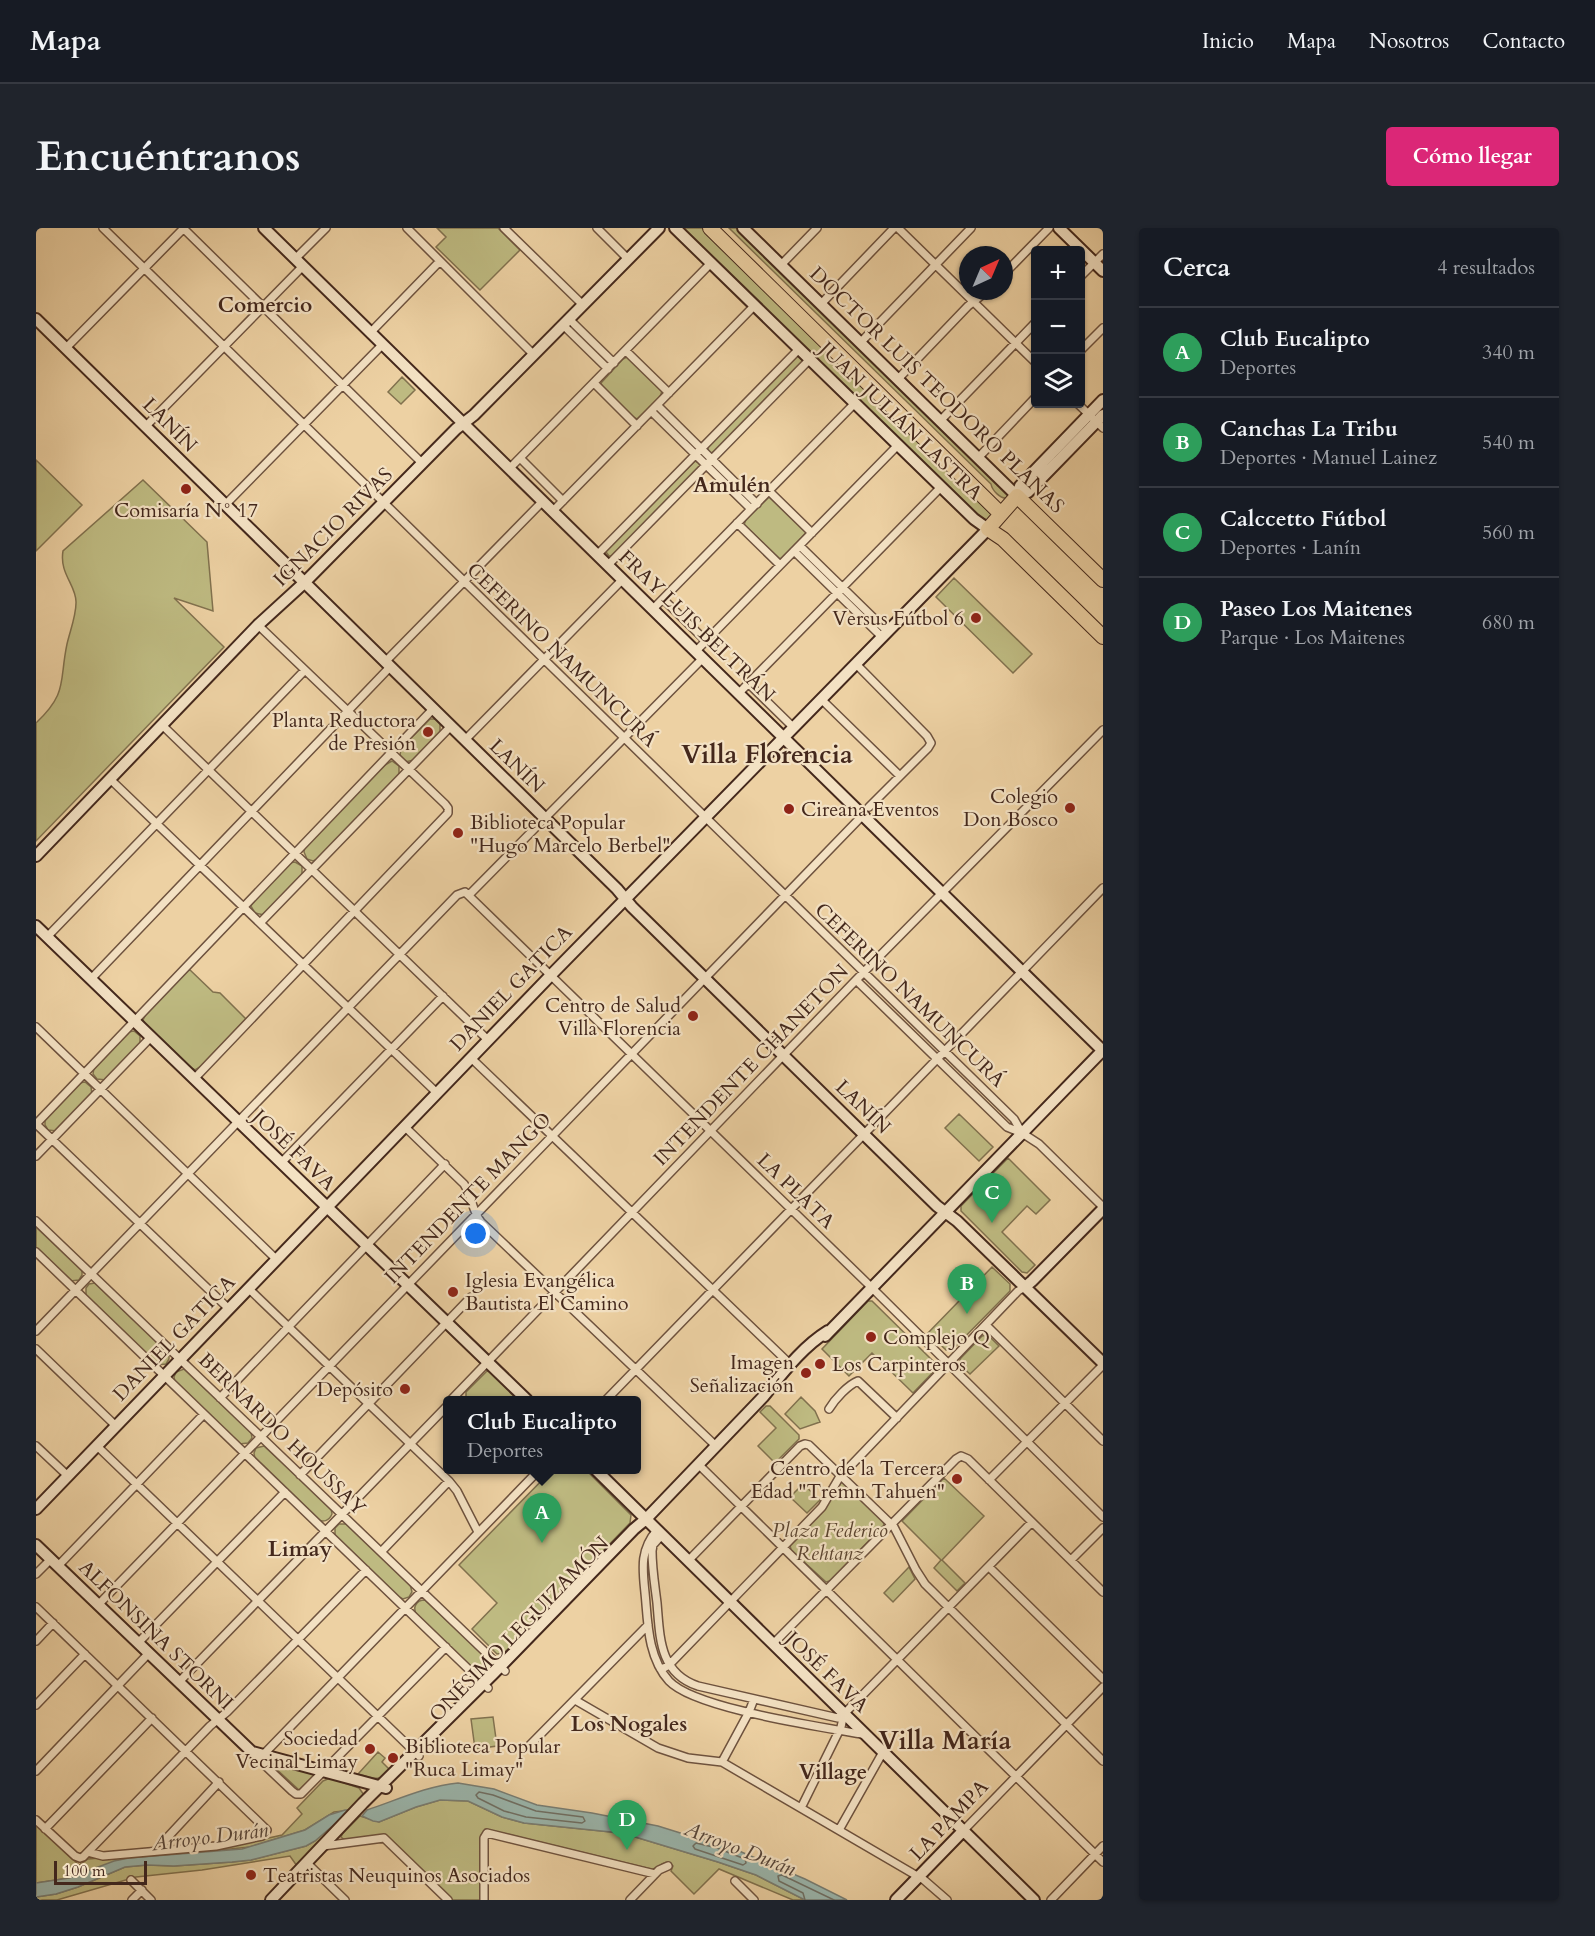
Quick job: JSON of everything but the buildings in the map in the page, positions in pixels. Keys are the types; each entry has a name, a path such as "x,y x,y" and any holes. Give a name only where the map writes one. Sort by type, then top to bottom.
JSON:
{"highway":[{"path":"710,228 1004,511"},
{"path":"721,228 1004,511"},
{"name":"DANIEL GATICA","path":"988,529 1017,496"},
{"name":"DOCTOR LUIS TEODORO PLANAS","path":"1017,496 1102,576"},
{"name":"JUAN JULIÁN LASTRA","path":"988,529 1000,536 1103,637"}],"street":[{"name":"CEFERINO NAMUNCURÁ","path":"103,228 1014,1119 1022,1133"},
{"path":"66,348 183,228 422,463"},
{"name":"FRAY LUIS BELTRÁN","path":"264,228 784,737 866,811 942,893 1103,1051"},
{"path":"146,426 263,307 326,228"},
{"path":"407,228 534,355"},
{"path":"504,228 583,305"},
{"path":"597,228 628,259"},
{"name":"IGNACIO RIVAS","path":"36,856 258,625 304,583 422,463 474,415 659,228"},
{"name":"JUAN JULIÁN LASTRA","path":"675,228 974,519 988,529"},
{"name":"DOCTOR LUIS TEODORO PLANAS","path":"743,228 1017,496"},
{"path":"781,265 817,228"},
{"path":"821,304 896,228 1031,358"},
{"path":"860,343 971,228"},
{"path":"1013,265 1048,228"},
{"path":"1059,228 1103,271"},
{"path":"1085,272 1103,254"},
{"path":"371,332 440,261"},
{"path":"510,468 711,263"},
{"path":"898,379 976,300"},
{"path":"553,511 755,306"},
{"name":"LANÍN","path":"36,318 545,818 704,978 1103,1364"},
{"path":"566,322 614,363"},
{"path":"566,322 608,369"},
{"path":"940,421 1031,327"},
{"path":"1085,346 1103,328"},
{"path":"225,505 383,344"},
{"path":"598,554 799,349"},
{"path":"626,351 669,393"},
{"path":"608,565 810,359"},
{"path":"594,383 637,426"},
{"name":"DANIEL GATICA","path":"1017,496 1020,486 1098,420 1103,400"},
{"path":"978,458 1031,402"},
{"path":"653,609 855,403"},
{"path":"657,405 698,452"},
{"path":"1083,408 1098,420"},
{"path":"651,411 709,462 754,506"},
{"path":"36,1331 457,895 466,893 624,738 700,655 706,641 898,445"},
{"path":"520,458 563,501"},
{"path":"739,693 941,487"},
{"path":"769,491 812,533"},
{"path":"91,979 348,711 387,664 543,501"},
{"path":"738,523 780,565"},
{"name":"DANIEL GATICA","path":"36,1509 550,975 988,529"},
{"path":"797,549 885,634"},
{"path":"465,740 623,579"},
{"name":"FRAY LUIS BELTRÁN","path":"663,600 706,641"},
{"path":"194,1079 446,817 448,811 445,804 258,625"},
{"name":"INTENDENTE MANGO","path":"99,1605 407,1284 928,748 931,743 929,737 855,664"},
{"path":"47,937 305,670"},
{"name":"FRAY LUIS BELTRÁN","path":"749,684 794,728"},
{"path":"822,699 900,776"},
{"path":"228,1309 36,1124 433,709"},
{"path":"162,725 488,1040"},
{"path":"260,923 451,726"},
{"name":"INTENDENTE CHANETON","path":"456,1396 856,980 1103,730"},
{"path":"110,779 437,1093"},
{"path":"611,1396 864,1133 1102,891"},
{"name":"LA PLATA","path":"466,893 871,1287 1103,1517"},
{"name":"JOSÉ FAVA","path":"36,926 521,1396"},
{"name":"CEFERINO NAMUNCURÁ","path":"856,980 1006,1127 1022,1133 1039,1144 1103,1208"},
{"path":"281,1163 443,996"},
{"path":"36,1027 276,1259"},
{"path":"36,1156 151,1037"},
{"name":"ONÉSIMO LEGUIZAMÓN","path":"272,1900 323,1846 382,1790 638,1532 646,1519 698,1464 1103,1051"},
{"path":"471,1058 791,1365"},
{"path":"404,1126 464,1184 481,1222 716,1446"},
{"path":"220,1398 445,1164"},
{"path":"660,1668 669,1665 822,1507 841,1476 1018,1291 1032,1281 1103,1208"},
{"name":"BERNARDO HOUSSAY","path":"36,1221 502,1669"},
{"name":"BERNARDO HOUSSAY","path":"36,1252 486,1686"},
{"path":"248,1288 449,1481 457,1491 478,1532"},
{"path":"300,1475 471,1297"},
{"path":"986,1325 1103,1441"},
{"name":"ONÉSIMO LEGUIZAMÓN","path":"766,1394 771,1385 817,1338 828,1331"},
{"path":"36,1349 116,1426"},
{"path":"989,1480 1103,1364"},
{"path":"829,1409 857,1381 861,1382 897,1418"},
{"path":"179,1682 443,1408"},
{"path":"36,1574 54,1563 137,1484 204,1414"},
{"path":"688,1561 800,1446 805,1444 810,1446 897,1531 922,1580 1103,1761"},
{"path":"36,1446 68,1476"},
{"path":"97,1446 418,1754"},
{"path":"773,1644 961,1456 968,1459 1103,1592"},
{"path":"698,1464 1103,1862"},
{"path":"258,1755 338,1678 535,1474"},
{"name":"JOSÉ FAVA","path":"600,1474 1034,1900"},
{"path":"381,1552 449,1481"},
{"path":"138,1643 285,1492"},
{"path":"659,1532 653,1545 652,1558 661,1643 669,1665 677,1674 692,1684 838,1718 1032,1522"},
{"path":"1071,1560 1103,1528"},
{"path":"659,1532 647,1542 643,1559 648,1625 652,1649 660,1668 673,1685 687,1694 750,1712 867,1736"},
{"name":"ALFONSINA STORNI","path":"36,1545 258,1755 292,1791 299,1794 306,1791 324,1772"},
{"path":"643,1559 647,1555 652,1558"},
{"path":"989,1567 1103,1679"},
{"path":"36,1820 80,1858 88,1852 366,1570"},
{"path":"36,1607 266,1827 267,1832 262,1836 224,1845 99,1856 88,1852"},
{"path":"36,1641 53,1623"},
{"path":"529,1746 648,1625"},
{"path":"324,1772 446,1647"},
{"path":"36,1771 149,1653"},
{"path":"36,1705 85,1654"},
{"name":"LA PAMPA","path":"896,1900 1103,1687"},
{"path":"722,1762 750,1712 754,1699"},
{"path":"575,1700 658,1748 688,1758 722,1762 918,1877 947,1900"},
{"path":"801,1808 840,1730 844,1714"},
{"path":"825,1727 832,1723 828,1716"},
{"path":"45,1829 152,1718"},
{"path":"839,1830 883,1752"},
{"name":"ALFONSINA STORNI","path":"258,1755 382,1790"},
{"name":"ALFONSINA STORNI","path":"339,1776 359,1785 382,1790"},
{"path":"165,1849 166,1839 219,1782"},
{"path":"359,1785 365,1792 363,1803"},
{"name":"ONÉSIMO LEGUIZAMÓN","path":"336,1834 363,1803 382,1790"},
{"path":"484,1900 484,1838 490,1833 655,1874"},
{"path":"323,1846 384,1838 448,1900"},
{"path":"1050,1900 1103,1846"},
{"path":"307,1863 345,1900"},
{"path":"630,1900 655,1874 668,1866"},
{"path":"130,1880 151,1900"},
{"path":"735,1881 754,1900"},
{"path":"132,1900 141,1890"}],"green space":[{"path":"437,228 498,228 520,250 480,290 436,247 446,237"},
{"path":"680,228 702,228 992,515 987,520 980,518"},
{"path":"729,228 739,228 1008,493 1007,498 997,494 991,484"},
{"path":"798,355 804,359 803,362 715,452 710,453 708,446"},
{"path":"627,357 662,391 660,397 637,419 601,383"},
{"path":"402,377 415,390 401,404 388,392"},
{"path":"36,460 82,505 36,551"},
{"path":"695,461 700,467 614,556 609,556 607,549"},
{"path":"143,480 207,542 213,611 174,598 224,647 36,841 36,723 58,695 76,608 76,597 63,566 63,551"},
{"path":"769,497 806,533 780,559 744,525 746,519"},
{"name":"Versus Fútbol 6","path":"954,578 1032,654 1013,673 936,597"},
{"path":"430,719 436,719 440,723 440,732 414,760 405,762 400,756 401,748"},
{"path":"392,761 399,766 399,775 318,859 313,861 307,859 304,852 305,846 385,765"},
{"path":"295,862 302,866 302,875 264,915 255,913 251,906 253,901 289,863"},
{"path":"189,969 213,992 220,993 246,1019 195,1070 146,1026 143,1020"},
{"path":"134,1031 140,1036 140,1044 106,1080 97,1079 93,1074 94,1068 128,1032"},
{"path":"85,1082 91,1087 92,1095 57,1131 48,1130 45,1119 79,1083"},
{"path":"959,1114 993,1147 979,1161 945,1128"},
{"path":"1008,1158 1050,1200 1036,1214 1027,1206 1002,1232 1035,1265 1027,1273 1022,1272 961,1211 961,1206"},
{"path":"36,1224 82,1269 79,1280 70,1281 36,1249"},
{"path":"992,1267 1010,1284 1010,1291 952,1350 946,1350 928,1333"},
{"path":"95,1283 169,1353 166,1364 157,1365 86,1296 86,1288 89,1284"},
{"name":"Complejo Q","path":"868,1301 872,1301 936,1364 937,1368 913,1393 872,1353 849,1376 822,1349"},
{"path":"988,1335 999,1346 970,1374 960,1365 960,1359 982,1336"},
{"path":"184,1369 251,1432 252,1438 248,1443 239,1444 175,1382 176,1372"},
{"path":"487,1371 491,1372 517,1396 466,1396 466,1392"},
{"path":"801,1397 815,1411 820,1422 800,1429 785,1414"},
{"path":"766,1406 770,1406 799,1435 799,1439 775,1463 758,1446 776,1428 760,1412"},
{"path":"264,1446 331,1508 332,1514 328,1520 317,1519 255,1459 256,1448"},
{"path":"548,1474 590,1474 631,1515 630,1523 504,1653 497,1654 472,1629 497,1603 459,1565"},
{"path":"944,1478 984,1516 942,1560 965,1583 957,1591 934,1568 941,1560 902,1521"},
{"name":"Plaza Federico Rehtanz","path":"841,1481 883,1520 884,1525 830,1581 826,1582 791,1550 790,1545"},
{"path":"803,1484 820,1500 807,1513 790,1497"},
{"path":"339,1524 347,1524 410,1584 412,1592 409,1597 403,1599 397,1596 335,1537 335,1528"},
{"path":"909,1567 915,1579 893,1602 884,1593"},
{"path":"425,1600 489,1660 492,1669 485,1675 477,1673 417,1615 416,1605 419,1601"},
{"path":"493,1717 497,1746 475,1749 471,1719"},
{"path":"378,1752 385,1758 382,1762 390,1770 378,1778 358,1774"},
{"path":"272,1763 314,1773 315,1775 299,1790"},
{"path":"330,1778 359,1788 364,1795 353,1810 334,1812 305,1830 250,1847 121,1860 69,1878 36,1883 36,1824 79,1865 88,1859 229,1847 282,1835 302,1814 297,1808 323,1781"},
{"path":"440,1800 468,1801 502,1817 524,1823 632,1836 756,1875 805,1900 793,1900 719,1869 694,1894 671,1871 673,1866 668,1862 651,1869 486,1829 481,1835 480,1900 452,1900 387,1836 346,1841 341,1837 360,1816 379,1822"},
{"path":"345,1816 297,1866 290,1856 202,1870 136,1877 57,1900 36,1900 36,1897 78,1887 125,1867 251,1860 306,1846"}],"water":[{"path":"458,1783 494,1789 537,1805 658,1826 718,1842 805,1879 847,1900 805,1900 756,1875 632,1836 524,1823 502,1817 468,1801 440,1800 379,1822 362,1816 367,1810 412,1794"},
{"path":"351,1810 306,1846 251,1860 125,1867 78,1887 36,1897 36,1883 69,1878 114,1861 242,1849 305,1830 329,1815"}],"place":[{"name":"Comisaría N° 17","path":"186,489"},
{"name":"Versus Fútbol 6","path":"976,618"},
{"name":"Planta Reductora de Presión","path":"428,732"},
{"name":"Colegio Don Bosco","path":"1070,808"},
{"name":"Cireana Eventos","path":"789,809"},
{"name":"Biblioteca Popular \"Hugo Marcelo Berbel\"","path":"458,833"},
{"name":"Centro de Salud Villa Florencia","path":"693,1016"},
{"name":"Calccetto Fútbol","path":"992,1223"},
{"name":"Iglesia Evangélica Bautista El Camino","path":"453,1292"},
{"name":"Canchas La Tribu","path":"967,1314"},
{"name":"Complejo Q","path":"871,1337"},
{"name":"Los Carpinteros","path":"820,1364"},
{"name":"Imagen Señalización","path":"806,1373"},
{"name":"Depósito","path":"405,1389"},
{"name":"Centro de la Tercera Edad \"Tremn Tahuen\"","path":"957,1479"},
{"name":"Club Eucalipto","path":"542,1543"},
{"name":"Sociedad Vecinal Limay","path":"370,1749"},
{"name":"Biblioteca Popular \"Ruca Limay\"","path":"393,1758"},
{"name":"Paseo Los Maitenes","path":"627,1850"},
{"name":"Teatristas Neuquinos Asociados","path":"251,1875"}],"district":[{"name":"Comercio","path":"265,305"},
{"name":"Amulén","path":"732,485"},
{"name":"Villa Florencia","path":"767,754"},
{"name":"Limay","path":"300,1549"},
{"name":"Los Nogales","path":"629,1724"},
{"name":"Villa María","path":"945,1740"},
{"name":"Village","path":"833,1772"}],"water label":[{"name":"Arroyo Durán","path":"210,1837"},
{"name":"Arroyo Durán","path":"740,1849"}]}
